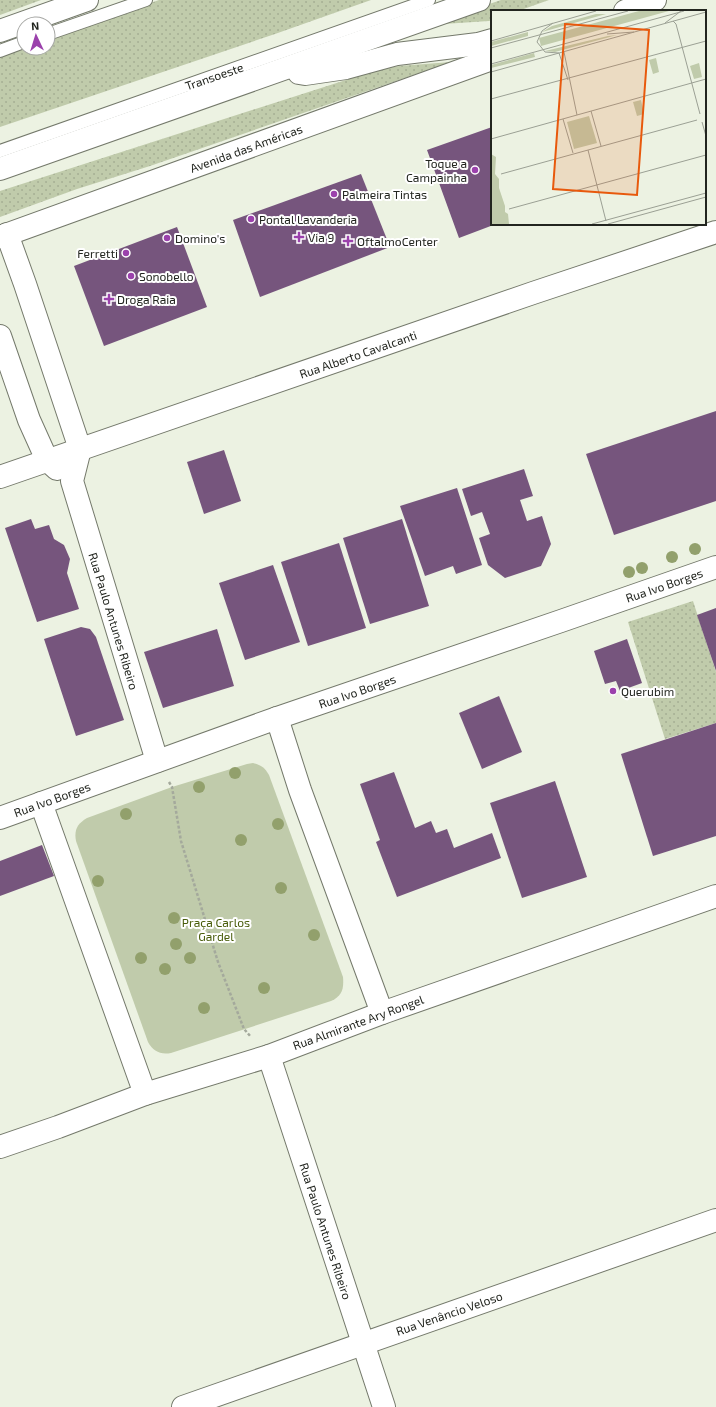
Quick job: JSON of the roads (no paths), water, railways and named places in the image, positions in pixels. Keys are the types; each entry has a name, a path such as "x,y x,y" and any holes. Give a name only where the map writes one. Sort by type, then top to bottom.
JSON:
{"main road":[{"path":"0,31 87,0"},
{"path":"0,168 479,0"},
{"path":"628,10 655,0"},
{"path":"277,72 305,74 346,68 397,54 478,44 491,40"},
{"name":"Avenida das Américas","path":"4,236 491,59"},
{"name":"Rua Alberto Cavalcanti","path":"0,477 716,232"},
{"path":"0,336 29,420 47,460 72,481 80,449 24,279 4,236"},
{"name":"Rua Paulo Antunes Ribeiro","path":"72,481 157,761"},
{"name":"Rua Ivo Borges","path":"0,818 277,718 554,624 716,567"},
{"path":"277,718 300,790 382,1013"},
{"path":"41,803 145,1094"},
{"name":"Rua Almirante Ary Rongel","path":"0,1148 145,1094 269,1056 382,1013 716,896"},
{"name":"Rua Paulo Antunes Ribeiro","path":"269,1056 384,1407"},
{"name":"Rua Venâncio Veloso","path":"184,1407 716,1220"}],"lane":[{"path":"56,31 146,0"},
{"name":"Transoeste","path":"0,151 429,0"},
{"path":"0,51 16,45"}],"place":[{"name":"Toque a Campainha","path":"475,170"},
{"name":"Palmeira Tintas","path":"334,194"},
{"name":"Pontal Lavanderia","path":"251,219"},
{"name":"Via 9","path":"299,237"},
{"name":"Domino's","path":"167,238"},
{"name":"OftalmoCenter","path":"348,241"},
{"name":"Ferretti","path":"126,253"},
{"name":"Sonobello","path":"131,276"},
{"name":"Droga Raia","path":"109,299"},
{"name":"Querubim","path":"613,691"}],"park label":[{"name":"Praça Carlos Gardel","path":"216,929"}]}
